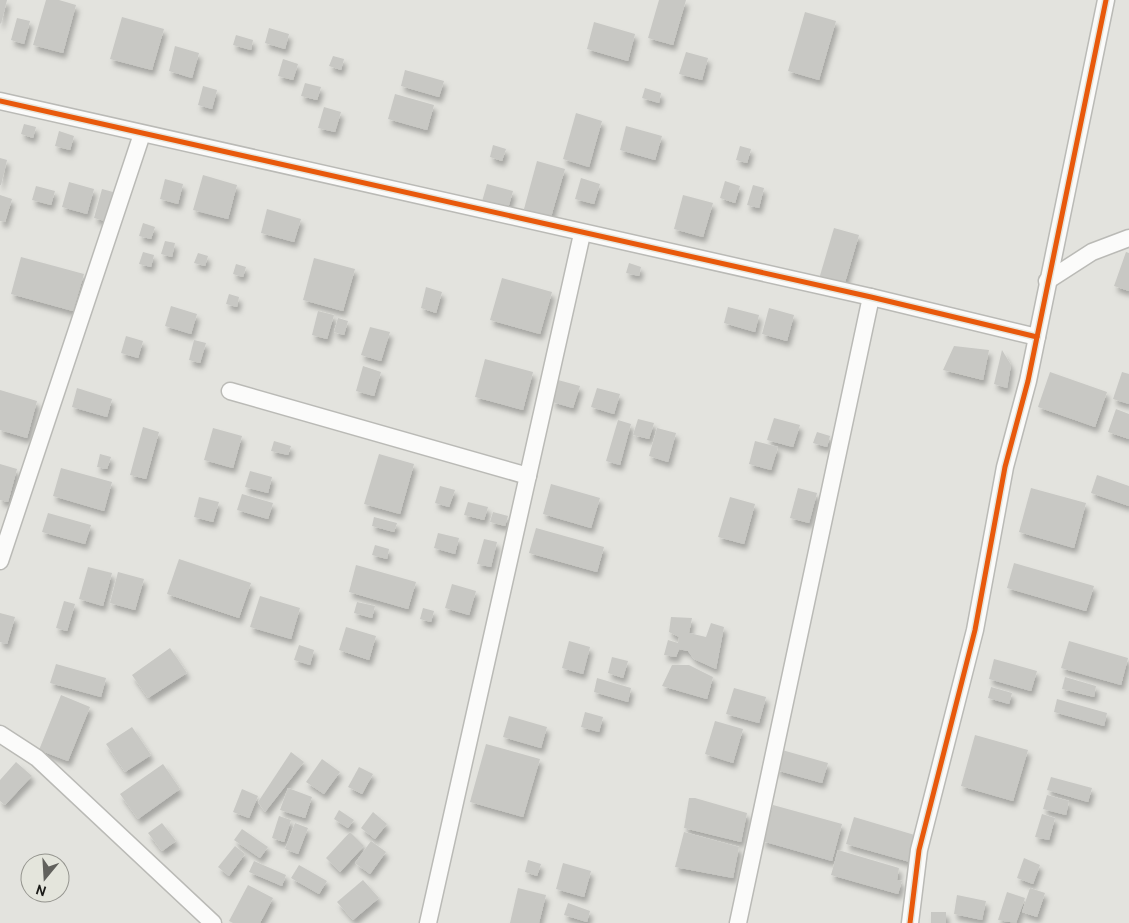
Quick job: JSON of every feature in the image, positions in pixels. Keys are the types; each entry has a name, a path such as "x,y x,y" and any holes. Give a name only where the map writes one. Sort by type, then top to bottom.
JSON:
{"street":[{"path":"910,923 919,850 975,630 1005,467 1028,381 1106,0"},
{"path":"0,101 582,234 871,297 1037,337"},
{"path":"0,561 142,134"},
{"path":"428,923 582,234"},
{"path":"1047,281 1092,252 1129,238"},
{"path":"738,923 871,297"},
{"path":"230,391 528,476"},
{"path":"0,734 37,758 213,923"}],"building":[{"path":"0,0 7,0 1,24 0,23"},
{"path":"46,0 59,0 76,5 63,53 33,45"},
{"path":"659,0 686,0 673,45 648,38"},
{"path":"805,12 836,21 819,80 788,71"},
{"path":"122,17 164,29 152,70 110,59"},
{"path":"17,18 30,21 24,44 11,40"},
{"path":"594,22 635,34 628,61 587,49"},
{"path":"269,28 289,34 285,49 265,43"},
{"path":"236,35 253,40 251,50 233,45"},
{"path":"175,46 199,53 192,78 169,71"},
{"path":"686,52 708,58 702,80 679,74"},
{"path":"333,56 344,59 341,70 329,66"},
{"path":"283,59 298,64 293,80 278,76"},
{"path":"405,70 444,81 439,97 401,86"},
{"path":"305,83 321,87 317,100 301,96"},
{"path":"203,86 217,90 212,109 198,105"},
{"path":"645,88 661,93 659,103 642,98"},
{"path":"395,94 434,105 427,130 388,119"},
{"path":"324,107 341,112 335,132 318,128"},
{"path":"576,113 602,121 589,167 563,159"},
{"path":"24,124 36,127 33,138 21,134"},
{"path":"626,126 662,136 655,160 620,150"},
{"path":"59,131 74,136 70,150 55,146"},
{"path":"493,145 506,149 502,161 490,157"},
{"path":"740,146 751,149 747,163 736,160"},
{"path":"0,158 7,160 1,185 0,185"},
{"path":"537,161 565,169 551,217 524,209"},
{"path":"203,175 237,185 228,219 193,210"},
{"path":"581,178 600,184 594,204 575,199"},
{"path":"165,179 183,184 178,204 160,199"},
{"path":"725,181 740,186 735,203 720,198"},
{"path":"69,182 94,189 87,214 62,207"},
{"path":"487,184 513,191 507,212 481,205"},
{"path":"753,185 764,188 759,208 747,205"},
{"path":"36,186 55,191 51,205 32,200"},
{"path":"102,189 113,192 105,221 94,218"},
{"path":"0,195 12,199 5,222 0,221"},
{"path":"683,195 713,203 703,237 674,229"},
{"path":"267,209 301,219 294,242 261,233"},
{"path":"143,223 155,227 151,239 139,236"},
{"path":"834,228 859,235 844,286 819,279"},
{"path":"165,241 175,243 172,257 161,254"},
{"path":"143,252 154,255 151,267 139,264"},
{"path":"1126,252 1129,253 1129,291 1114,286"},
{"path":"198,253 208,256 205,266 194,263"},
{"path":"21,257 84,274 73,311 11,294"},
{"path":"314,258 355,269 343,311 303,300"},
{"path":"629,263 641,267 639,276 626,273"},
{"path":"236,264 246,267 243,277 233,274"},
{"path":"502,278 552,292 540,334 490,320"},
{"path":"426,287 442,292 436,313 421,308"},
{"path":"229,294 239,297 237,307 226,304"},
{"path":"171,306 197,314 191,334 165,326"},
{"path":"728,307 759,315 755,332 724,323"},
{"path":"769,308 794,315 787,341 762,334"},
{"path":"318,311 334,315 327,339 312,335"},
{"path":"338,318 348,321 344,335 334,332"},
{"path":"370,327 390,332 381,361 361,355"},
{"path":"126,336 143,341 138,358 121,353"},
{"path":"194,340 206,343 200,363 189,360"},
{"path":"954,346 989,350 983,380 943,370"},
{"path":"1002,350 1011,365 1007,388 994,384"},
{"path":"485,359 533,372 523,410 475,397"},
{"path":"363,366 381,372 374,396 356,391"},
{"path":"1050,372 1107,392 1095,427 1038,407"},
{"path":"1122,372 1129,374 1129,404 1113,399"},
{"path":"558,380 580,386 573,408 552,402"},
{"path":"77,388 112,399 107,417 72,407"},
{"path":"597,388 620,394 614,414 591,407"},
{"path":"0,390 37,401 27,438 0,430"},
{"path":"1116,409 1129,414 1129,439 1108,432"},
{"path":"774,418 800,425 793,447 767,440"},
{"path":"638,419 654,423 649,439 633,435"},
{"path":"618,420 631,424 620,465 606,461"},
{"path":"143,427 159,432 146,479 130,475"},
{"path":"213,428 242,436 233,468 204,460"},
{"path":"657,428 676,433 668,462 649,456"},
{"path":"817,432 830,436 827,447 813,443"},
{"path":"274,441 291,446 288,455 271,451"},
{"path":"755,441 778,447 771,470 749,464"},
{"path":"100,454 111,457 107,469 97,467"},
{"path":"379,454 414,464 400,514 364,504"},
{"path":"0,464 17,469 8,502 0,500"},
{"path":"61,468 112,482 104,511 53,496"},
{"path":"250,471 272,477 268,493 245,487"},
{"path":"1097,475 1129,486 1129,506 1091,493"},
{"path":"551,484 600,498 591,528 543,514"},
{"path":"440,486 455,490 449,507 435,503"},
{"path":"798,488 817,493 809,523 790,518"},
{"path":"1031,488 1086,503 1074,548 1019,532"},
{"path":"242,494 273,503 268,519 237,510"},
{"path":"199,497 219,502 213,522 194,517"},
{"path":"730,497 755,504 744,544 718,537"},
{"path":"468,502 488,507 484,520 464,515"},
{"path":"493,512 508,516 505,526 490,522"},
{"path":"48,513 91,525 85,544 42,532"},
{"path":"374,517 397,523 394,532 372,526"},
{"path":"536,528 604,547 597,572 529,553"},
{"path":"438,533 459,538 455,554 434,548"},
{"path":"484,539 497,542 491,567 477,564"},
{"path":"375,545 389,549 387,559 372,555"},
{"path":"179,559 251,583 239,618 167,594"},
{"path":"1014,563 1094,586 1086,611 1007,588"},
{"path":"356,565 416,582 408,609 349,592"},
{"path":"88,567 112,573 103,606 79,599"},
{"path":"118,572 144,579 135,610 110,603"},
{"path":"452,584 476,591 469,615 445,608"},
{"path":"260,596 300,608 291,639 250,627"},
{"path":"64,601 75,604 67,631 56,628"},
{"path":"357,602 375,606 372,618 354,613"},
{"path":"423,608 434,611 431,622 420,619"},
{"path":"0,613 15,617 7,644 0,642"},
{"path":"671,617 692,618 689,633 706,637 711,623 724,627 716,669 694,659 688,651 679,649 676,657 664,655 668,640 678,643 679,637 669,632"},
{"path":"346,627 376,636 369,660 339,650"},
{"path":"569,641 590,647 583,674 562,668"},
{"path":"1069,641 1128,658 1121,685 1061,668"},
{"path":"299,645 314,650 310,665 294,660"},
{"path":"170,648 187,673 148,698 132,675"},
{"path":"612,657 628,661 623,678 608,673"},
{"path":"994,659 1037,671 1031,691 989,679"},
{"path":"56,664 106,678 101,697 50,683"},
{"path":"672,665 689,665 713,677 707,699 662,686"},
{"path":"1065,677 1096,686 1094,697 1062,689"},
{"path":"597,678 631,688 628,702 594,692"},
{"path":"991,687 1012,693 1009,704 988,698"},
{"path":"734,688 766,697 759,723 726,714"},
{"path":"61,695 90,707 68,761 39,750"},
{"path":"1057,699 1107,713 1104,726 1054,712"},
{"path":"585,712 603,717 599,732 581,727"},
{"path":"509,716 547,727 541,748 503,737"},
{"path":"715,721 743,729 733,763 705,754"},
{"path":"132,727 151,755 125,772 106,744"},
{"path":"975,735 1028,750 1013,801 961,786"},
{"path":"486,744 540,759 523,817 470,802"},
{"path":"782,750 828,763 822,783 776,770"},
{"path":"291,752 304,762 265,812 258,802"},
{"path":"322,759 340,772 324,794 306,782"},
{"path":"16,762 32,776 5,805 0,801 0,780"},
{"path":"163,764 180,789 138,819 120,794"},
{"path":"359,767 373,774 362,794 348,787"},
{"path":"1051,777 1092,788 1088,802 1047,790"},
{"path":"288,788 312,797 305,818 280,810"},
{"path":"242,789 258,796 249,818 233,812"},
{"path":"1047,795 1069,801 1066,815 1043,809"},
{"path":"689,798 695,798 747,813 741,842 684,828"},
{"path":"773,805 842,824 832,861 762,841"},
{"path":"339,810 354,820 348,828 334,819"},
{"path":"373,812 387,824 375,839 361,828"},
{"path":"1042,814 1055,818 1049,840 1035,837"},
{"path":"279,816 291,820 284,842 272,838"},
{"path":"854,817 918,836 910,862 846,844"},
{"path":"162,823 176,841 162,851 148,833"},
{"path":"295,823 308,828 298,854 285,849"},
{"path":"242,829 268,847 260,858 234,840"},
{"path":"350,832 364,846 340,872 326,858"},
{"path":"684,832 739,847 733,878 675,867"},
{"path":"371,841 386,852 370,874 355,863"},
{"path":"235,846 245,854 229,876 218,867"},
{"path":"838,850 899,868 897,880 902,881 898,894 831,875"},
{"path":"1024,858 1040,865 1033,884 1017,878"},
{"path":"528,860 541,864 537,876 525,872"},
{"path":"254,861 286,875 282,886 249,872"},
{"path":"563,863 591,871 584,897 556,889"},
{"path":"299,865 327,881 319,894 291,878"},
{"path":"363,880 379,898 353,920 337,902"},
{"path":"248,885 273,898 260,923 233,923 229,921"},
{"path":"518,888 546,895 539,923 510,923"},
{"path":"1030,888 1045,893 1037,917 1022,912"},
{"path":"1007,892 1025,898 1016,923 998,920"},
{"path":"957,895 986,901 982,920 954,914"},
{"path":"568,903 590,911 587,922 564,915"},
{"path":"931,912 946,912 946,923 931,923"}],"cycle path":[{"path":"910,923 919,850 975,630 1005,467 1028,381 1106,0"},
{"path":"0,101 871,297 1037,337"}]}
